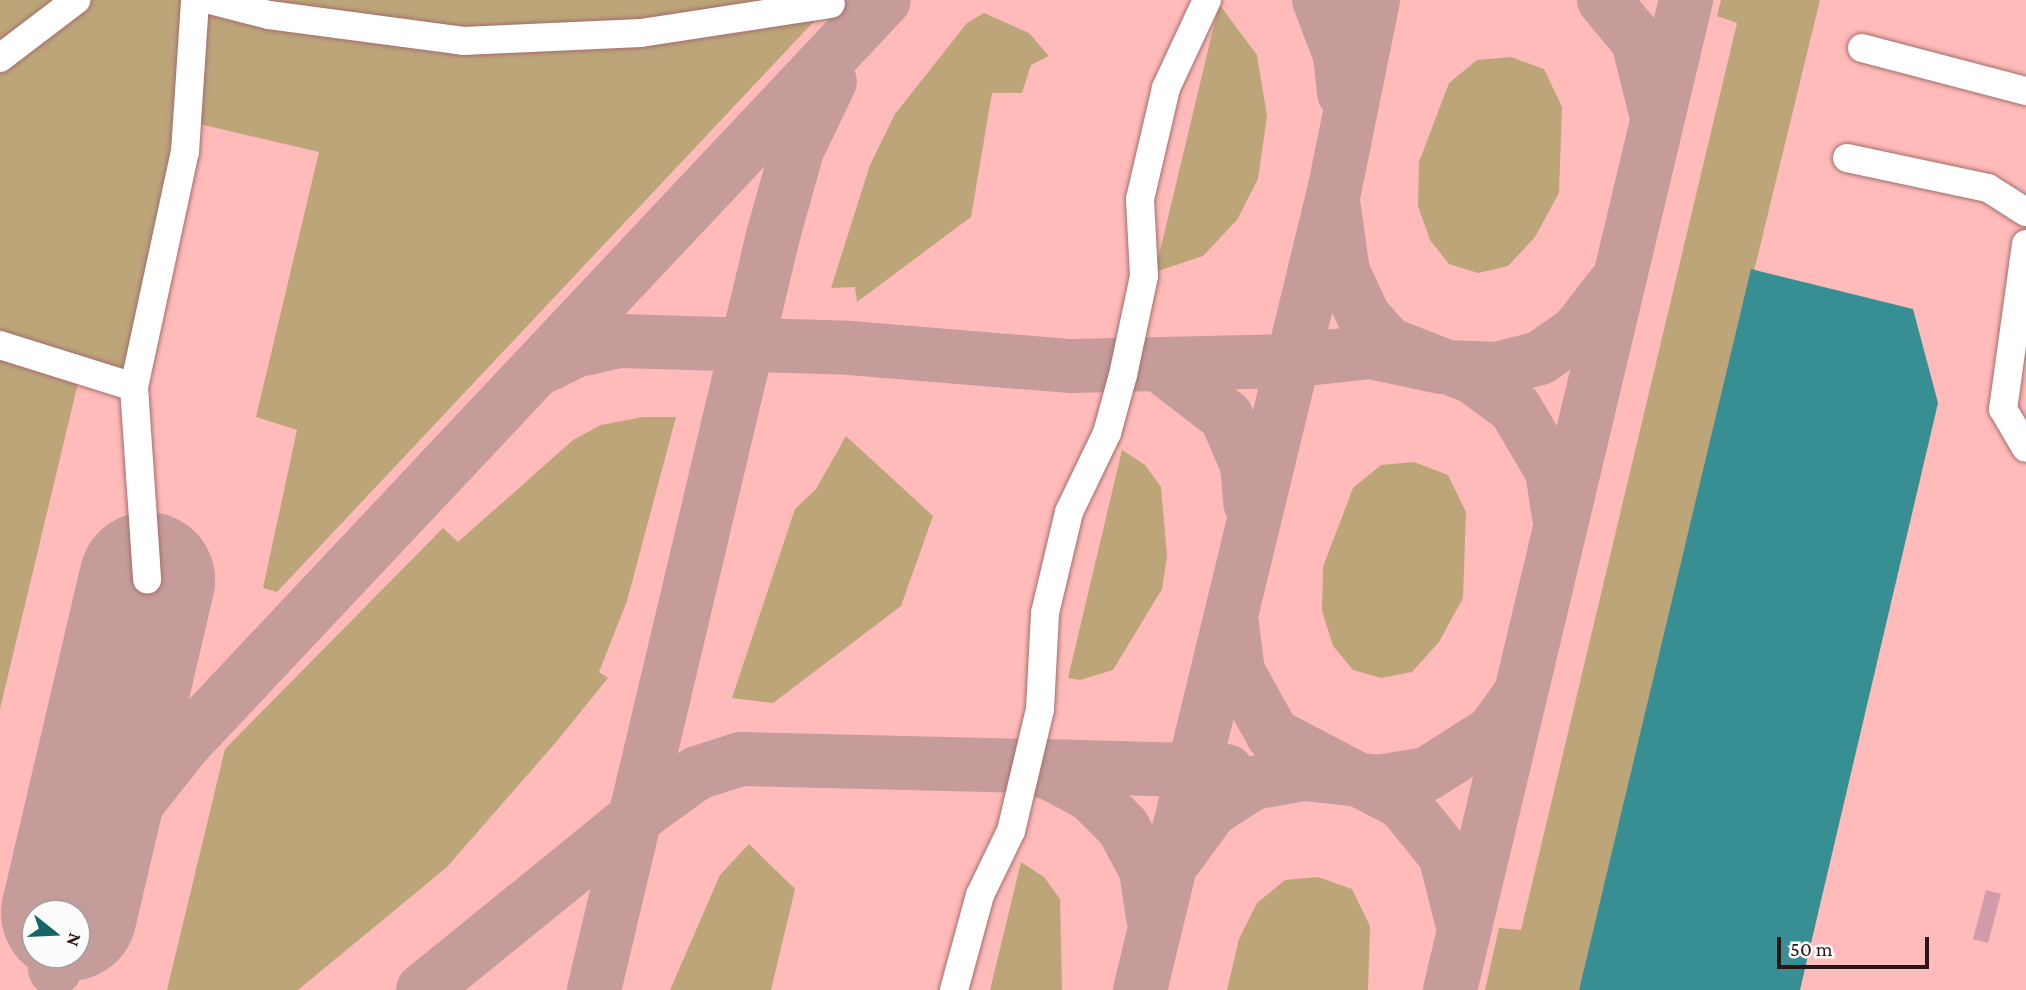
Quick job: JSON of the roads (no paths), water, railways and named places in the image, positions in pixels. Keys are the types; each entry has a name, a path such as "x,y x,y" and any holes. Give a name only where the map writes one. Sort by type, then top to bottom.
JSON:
{"lane":[{"path":"0,58 76,0"},
{"path":"147,580 134,387 185,152 195,0"},
{"path":"210,0 269,15 463,41 641,33 831,4"},
{"path":"954,990 979,895 1011,831 1040,709 1045,613 1069,512 1107,433 1123,376 1144,276 1140,199 1166,88 1207,0"},
{"path":"1863,48 2026,91"},
{"path":"1847,158 1989,188 2026,212"},
{"path":"2026,244 2003,409 2026,448"},
{"path":"0,345 134,387"}],"water":[{"path":"1751,269 1913,309 1938,403 1800,990 1579,990"}]}
